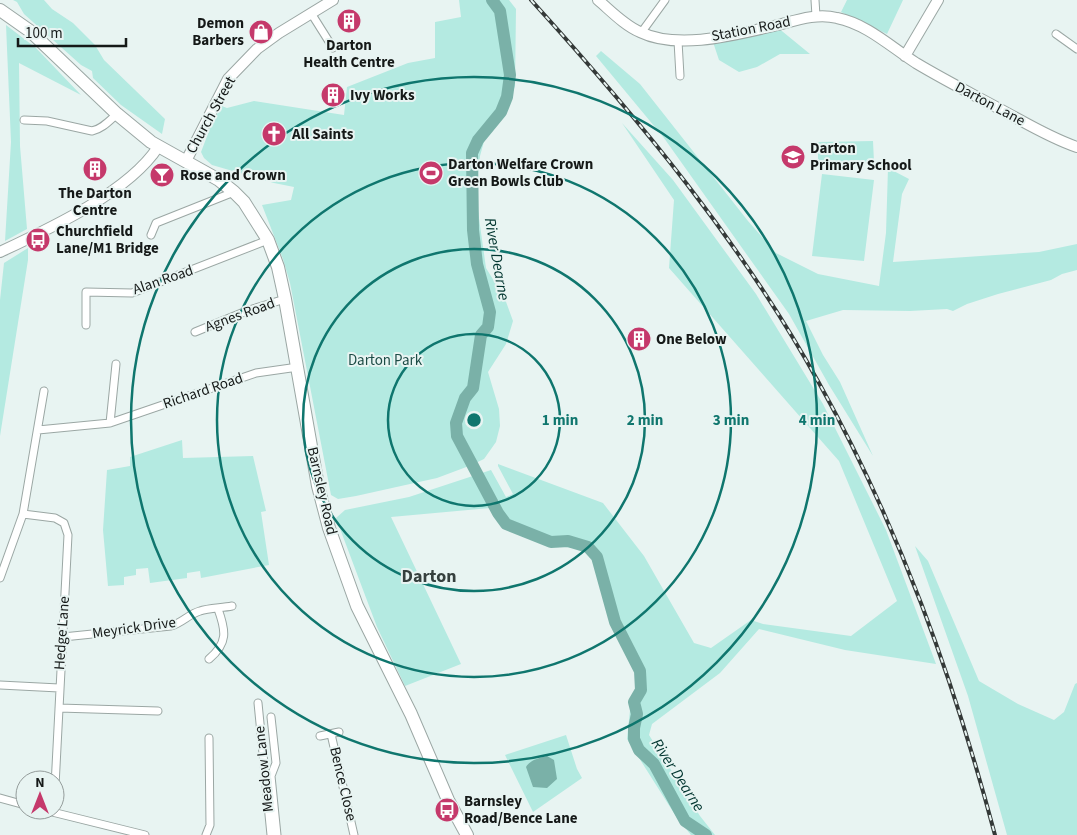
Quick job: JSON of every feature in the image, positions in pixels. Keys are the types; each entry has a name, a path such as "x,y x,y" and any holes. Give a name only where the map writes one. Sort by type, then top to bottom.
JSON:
{"highway":[{"name":"Barnsley Road","path":"0,10 30,31 116,114 158,147 186,160 219,180 234,192 244,202 268,240 278,267 285,299 318,486 329,528 357,606 411,714 448,800 468,835"}],"main road":[{"name":"Church Street","path":"186,160 228,79 257,49 333,0"},
{"name":"Station Road","path":"598,0 629,26 641,33 678,41 739,34 816,16 837,18 853,23 905,56"},
{"path":"905,56 938,0"},
{"name":"Darton Lane","path":"905,56 954,85 1055,138 1077,147"},
{"path":"0,252 76,214 111,191 141,168 158,147"}],"street":[{"path":"641,33 665,0"},
{"path":"814,0 816,16"},
{"path":"311,13 333,48"},
{"path":"1056,34 1077,49"},
{"path":"678,41 680,76"},
{"path":"24,120 47,121 92,131 106,124 116,114"},
{"path":"151,235 156,223 234,192"},
{"name":"Alan Road","path":"86,325 86,292 132,293 268,240"},
{"name":"Agnes Road","path":"194,332 249,310 285,299"},
{"path":"110,423 116,364"},
{"name":"Richard Road","path":"38,430 110,423 256,373 298,367"},
{"path":"0,578 23,514 44,391"},
{"name":"Hedge Lane","path":"23,514 54,518 64,523 68,535 56,770"},
{"name":"Meyrick Drive","path":"63,636 171,626 201,610 232,606"},
{"path":"209,659 223,645 223,622 218,609"},
{"path":"0,685 59,688"},
{"name":"Meadow Lane","path":"258,702 271,835"},
{"path":"59,708 158,711"},
{"name":"Meadow Lane","path":"271,717 276,763 271,776 277,835"},
{"name":"Bence Close","path":"320,736 339,732"},
{"name":"Bence Close","path":"331,734 354,835"},
{"path":"206,835 210,825 209,738"},
{"path":"200,753 209,753"},
{"path":"0,798 15,802"},
{"path":"65,814 144,835"}],"green space":[{"path":"13,0 44,0 52,9 73,23 95,45 104,60 165,119 162,134 121,105 93,78 92,71 81,65 24,14 17,2"},
{"name":"Darton Park","path":"459,0 509,0 516,9 515,86 507,107 485,138 478,174 478,211 486,268 505,299 513,321 506,344 488,372 499,409 500,426 496,442 484,459 469,466 437,478 338,499 331,495 290,283 283,259 262,205 291,200 294,187 212,165 204,158 201,152 219,105 227,108 254,101 344,115 347,87 408,63 435,58 435,22 461,17"},
{"path":"847,0 903,0 887,34 841,12"},
{"path":"6,25 36,48 81,95 19,63 20,146 27,229 5,241 11,142"},
{"path":"777,27 810,54 780,54 757,67 739,72 719,60 713,42"},
{"path":"601,51 640,84 748,221 776,253 818,274 879,286 886,233 888,168 909,179 902,194 893,262 1039,252 1077,244 1077,270 1062,274 1051,280 967,304 953,311 947,309 910,311 843,310 806,321 823,355 840,382 873,456 829,385 789,314 664,138 596,56"},
{"path":"622,123 673,180 756,294 823,404 886,530 936,664 845,650 759,629 720,673 652,724 649,735 700,816 715,835 691,835 677,818 627,739 631,701 638,690 636,671 611,622 593,558 583,549 549,545 503,527 490,508 391,517 461,664 405,686 377,627 336,518 345,510 409,497 491,470 506,497 513,494 498,464 603,503 644,556 694,643 711,648 751,620 763,624 851,636 897,601 839,461 669,268 674,200"},
{"path":"873,141 874,162 818,163 818,142"},
{"path":"822,174 874,180 864,261 812,256"},
{"path":"28,248 28,260 0,436 0,300 4,263"},
{"path":"182,440 183,458 253,456 266,511 261,512 269,565 201,578 200,571 187,573 187,578 150,583 148,568 136,569 136,575 124,577 124,585 108,586 103,530 107,470 130,466 130,457"},
{"path":"915,546 928,561 979,681 1018,704 1054,720 1064,712 1077,683 1077,835 1007,835 968,696"},
{"path":"566,735 577,769 582,778 533,812 505,755"}],"shaded area":[{"path":"547,756 554,760 557,779 547,788 533,787 526,767 532,761"}],"waterway":[{"name":"River Dearne","path":"492,0 500,11 510,75 507,97 501,112 478,140 472,153 473,230 477,264 490,312 488,327 481,335 473,388 465,398 456,423 457,436 498,513 506,524 551,542 568,541 588,547 597,557 615,622 640,671 641,690 634,702 637,714 634,739 639,750 654,764 685,821 706,835"}],"railway":[{"path":"531,0 649,136 686,183 757,281 819,383 848,437 874,492 921,604 961,718 995,835"}],"place":[{"name":"Darton Health Centre","path":"349,21"},
{"name":"Demon Barbers","path":"261,32"},
{"name":"Ivy Works","path":"333,95"},
{"name":"All Saints","path":"274,134"},
{"name":"Darton Primary School","path":"793,157"},
{"name":"The Darton Centre","path":"95,169"},
{"name":"Darton Welfare Crown Green Bowls Club","path":"431,173"},
{"name":"Rose and Crown","path":"162,175"},
{"name":"Churchfield Lane/M1 Bridge","path":"38,240"},
{"name":"One Below","path":"639,339"},
{"name":"Barnsley Road/Bence Lane","path":"447,810"}],"district":[{"name":"Darton","path":"429,576"}]}
